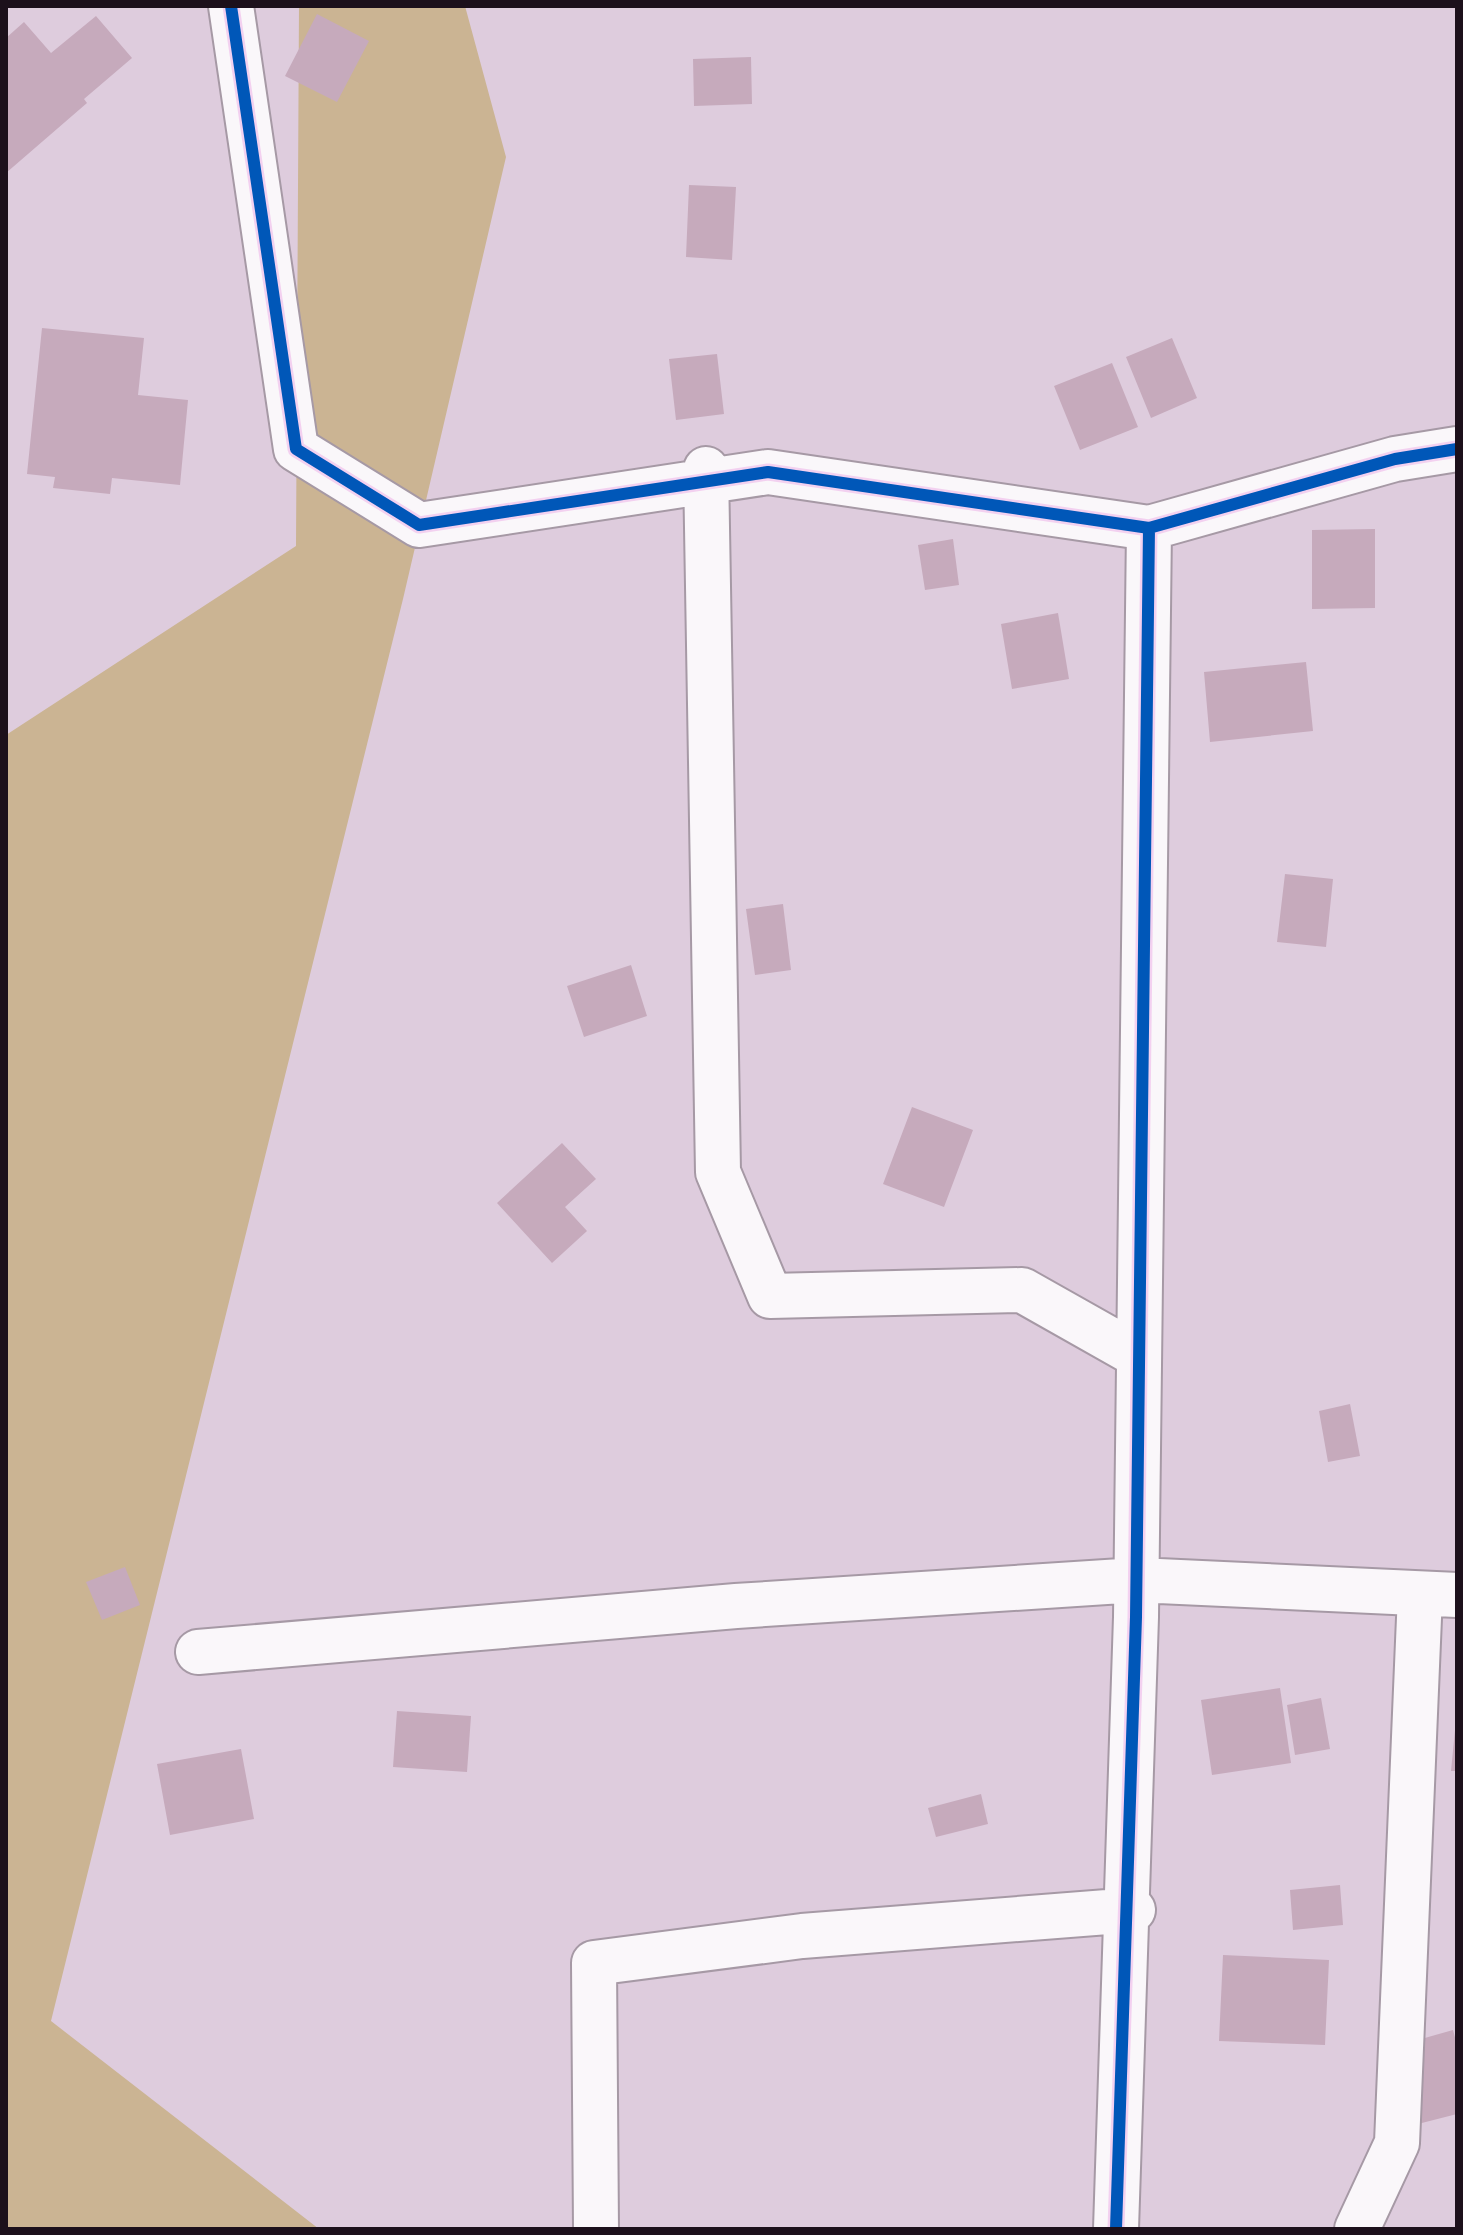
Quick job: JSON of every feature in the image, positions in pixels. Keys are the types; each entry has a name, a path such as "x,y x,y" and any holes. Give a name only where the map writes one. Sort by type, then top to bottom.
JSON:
{"street":[{"path":"231,6 296,449 419,525 706,475 768,472 1149,528 1395,459 1457,449"},
{"path":"706,475 718,1172 770,1296 1022,1290 1139,1356"},
{"path":"1116,2229 1130,1910 1137,1580 1149,528"},
{"path":"198,1652 720,1607 1137,1580 1439,1594 1397,2143 1357,2229"},
{"path":"596,2229 594,1963 802,1936 1130,1910"}],"shaded area":[{"path":"299,6 465,6 506,157 403,599 51,2021 319,2229 6,2229 6,735 296,546"}],"building":[{"path":"317,14 369,41 337,102 285,76"},
{"path":"96,16 132,58 84,99 87,103 6,173 6,38 24,22 51,53"},
{"path":"751,57 752,104 694,106 693,59"},
{"path":"689,185 736,187 732,260 686,257"},
{"path":"42,328 144,338 138,395 188,400 180,485 112,478 110,494 53,488 55,477 27,474"},
{"path":"1172,338 1197,398 1151,418 1126,357"},
{"path":"717,354 724,414 676,420 669,359"},
{"path":"1112,363 1138,427 1080,450 1054,386"},
{"path":"1375,529 1375,608 1312,609 1312,530"},
{"path":"953,539 959,585 925,590 918,545"},
{"path":"1058,613 1069,679 1012,689 1001,624"},
{"path":"1306,662 1313,731 1210,742 1204,672"},
{"path":"1285,874 1333,879 1326,947 1277,942"},
{"path":"783,904 791,970 755,975 746,909"},
{"path":"631,965 647,1016 584,1037 567,986"},
{"path":"912,1107 973,1130 944,1207 883,1184"},
{"path":"562,1143 596,1179 565,1207 587,1231 552,1263 497,1203"},
{"path":"1350,1404 1360,1456 1328,1462 1319,1411"},
{"path":"125,1567 140,1605 102,1620 86,1582"},
{"path":"1280,1688 1291,1763 1212,1775 1201,1700"},
{"path":"1321,1698 1330,1749 1295,1755 1287,1705"},
{"path":"397,1711 471,1716 467,1772 393,1767"},
{"path":"1455,1730 1457,1771 1451,1771"},
{"path":"241,1749 254,1819 170,1835 157,1764"},
{"path":"981,1794 988,1824 936,1837 928,1808"},
{"path":"1340,1885 1343,1925 1293,1930 1290,1890"},
{"path":"1223,1955 1329,1960 1325,2045 1219,2041"},
{"path":"1453,2030 1457,2045 1457,2114 1414,2125 1393,2047"}],"cycle path":[{"path":"231,6 296,449 419,525 768,472 1149,528 1395,459 1457,449"},
{"path":"1116,2229 1136,1617 1149,528"}]}
